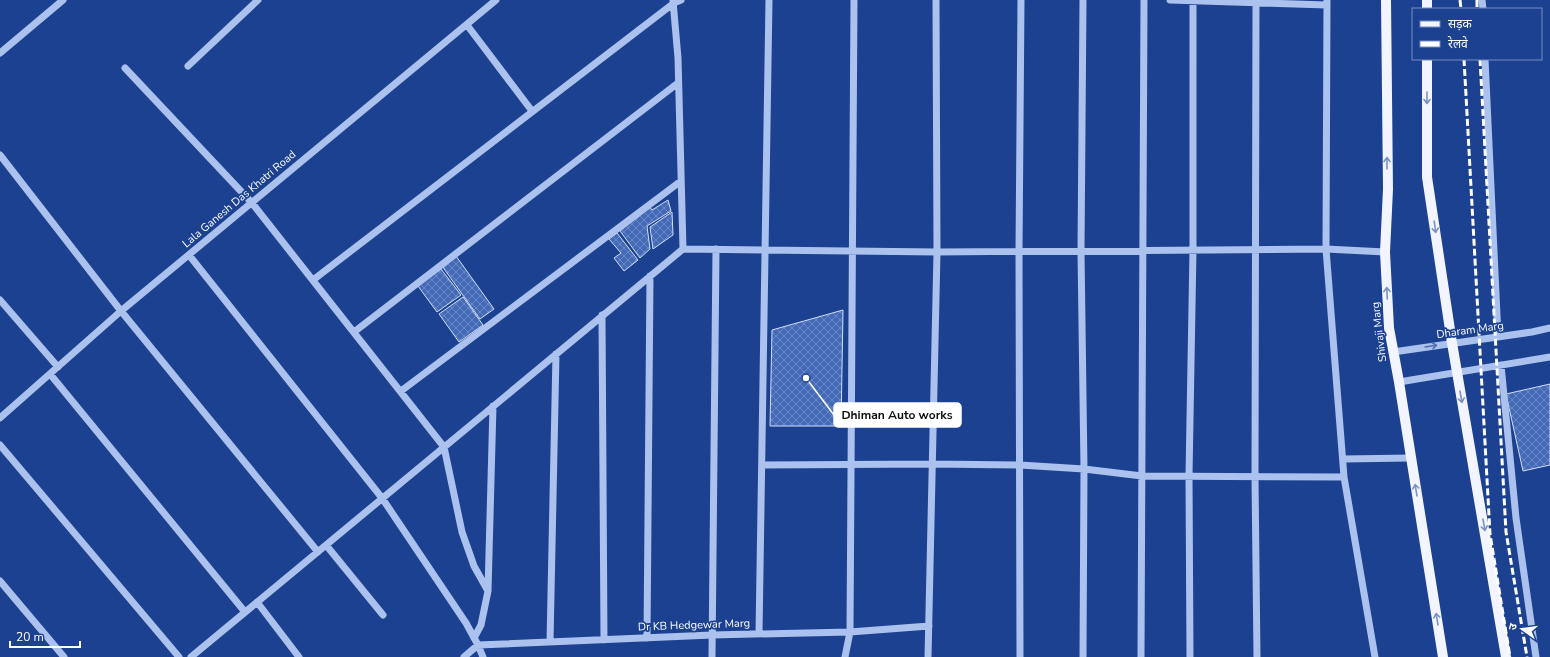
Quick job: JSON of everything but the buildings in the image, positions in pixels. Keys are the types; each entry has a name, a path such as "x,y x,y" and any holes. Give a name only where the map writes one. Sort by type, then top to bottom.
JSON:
{"main road":[{"name":"Shivaji Marg","path":"1386,0 1388,188 1385,252 1389,328 1443,657"},
{"path":"1427,60 1427,177 1452,343 1506,657"}],"street":[{"path":"0,53 63,0"},
{"path":"188,66 258,0"},
{"name":"Lala Ganesh Das Khatri Road","path":"0,418 121,311 496,0"},
{"path":"759,634 769,0"},
{"path":"845,657 850,632 854,0"},
{"path":"928,657 937,252 936,0"},
{"path":"1020,657 1021,0"},
{"path":"1083,0 1081,251 1084,469 1083,657"},
{"path":"1141,657 1144,0"},
{"path":"1170,0 1327,2 1326,249 1344,477 1375,657"},
{"path":"1190,657 1189,476 1193,250 1193,0"},
{"path":"676,1 683,249"},
{"path":"313,280 676,1"},
{"path":"1256,1 1255,477 1257,657"},
{"path":"467,24 532,111"},
{"path":"1485,60 1498,337"},
{"path":"125,68 252,202 444,447 462,532 474,566 488,591"},
{"path":"354,332 678,83"},
{"path":"0,155 121,311 318,552"},
{"path":"401,391 681,181"},
{"path":"190,657 199,655 245,612 683,249 937,252 1326,249 1385,252"},
{"path":"712,657 716,249"},
{"path":"189,254 382,498 466,623 483,657"},
{"path":"647,638 650,276"},
{"path":"0,300 58,367"},
{"path":"602,315 604,640"},
{"name":"Dharam Marg","path":"1393,352 1532,332 1550,328"},
{"path":"550,642 556,354"},
{"path":"1399,382 1550,357"},
{"path":"1501,365 1516,518 1536,657"},
{"path":"50,374 245,612"},
{"path":"474,638 481,625 488,591 493,406"},
{"path":"0,445 179,657"},
{"path":"1343,459 1411,458"},
{"path":"762,465 1020,465 1084,469 1142,476 1344,477"},
{"path":"326,545 383,615"},
{"path":"0,581 64,657"},
{"path":"257,602 299,657"},
{"name":"Dr KB Hedgewar Marg","path":"478,645 712,634 850,632 929,626"},
{"path":"464,657 478,645"}],"railway":[{"path":"1460,0 1461,8"},
{"path":"1477,0 1477,8"},
{"path":"1464,60 1490,534 1510,657"},
{"path":"1480,60 1506,532 1527,657"}],"place":[{"name":"Dhiman Auto works","path":"806,378"}]}
